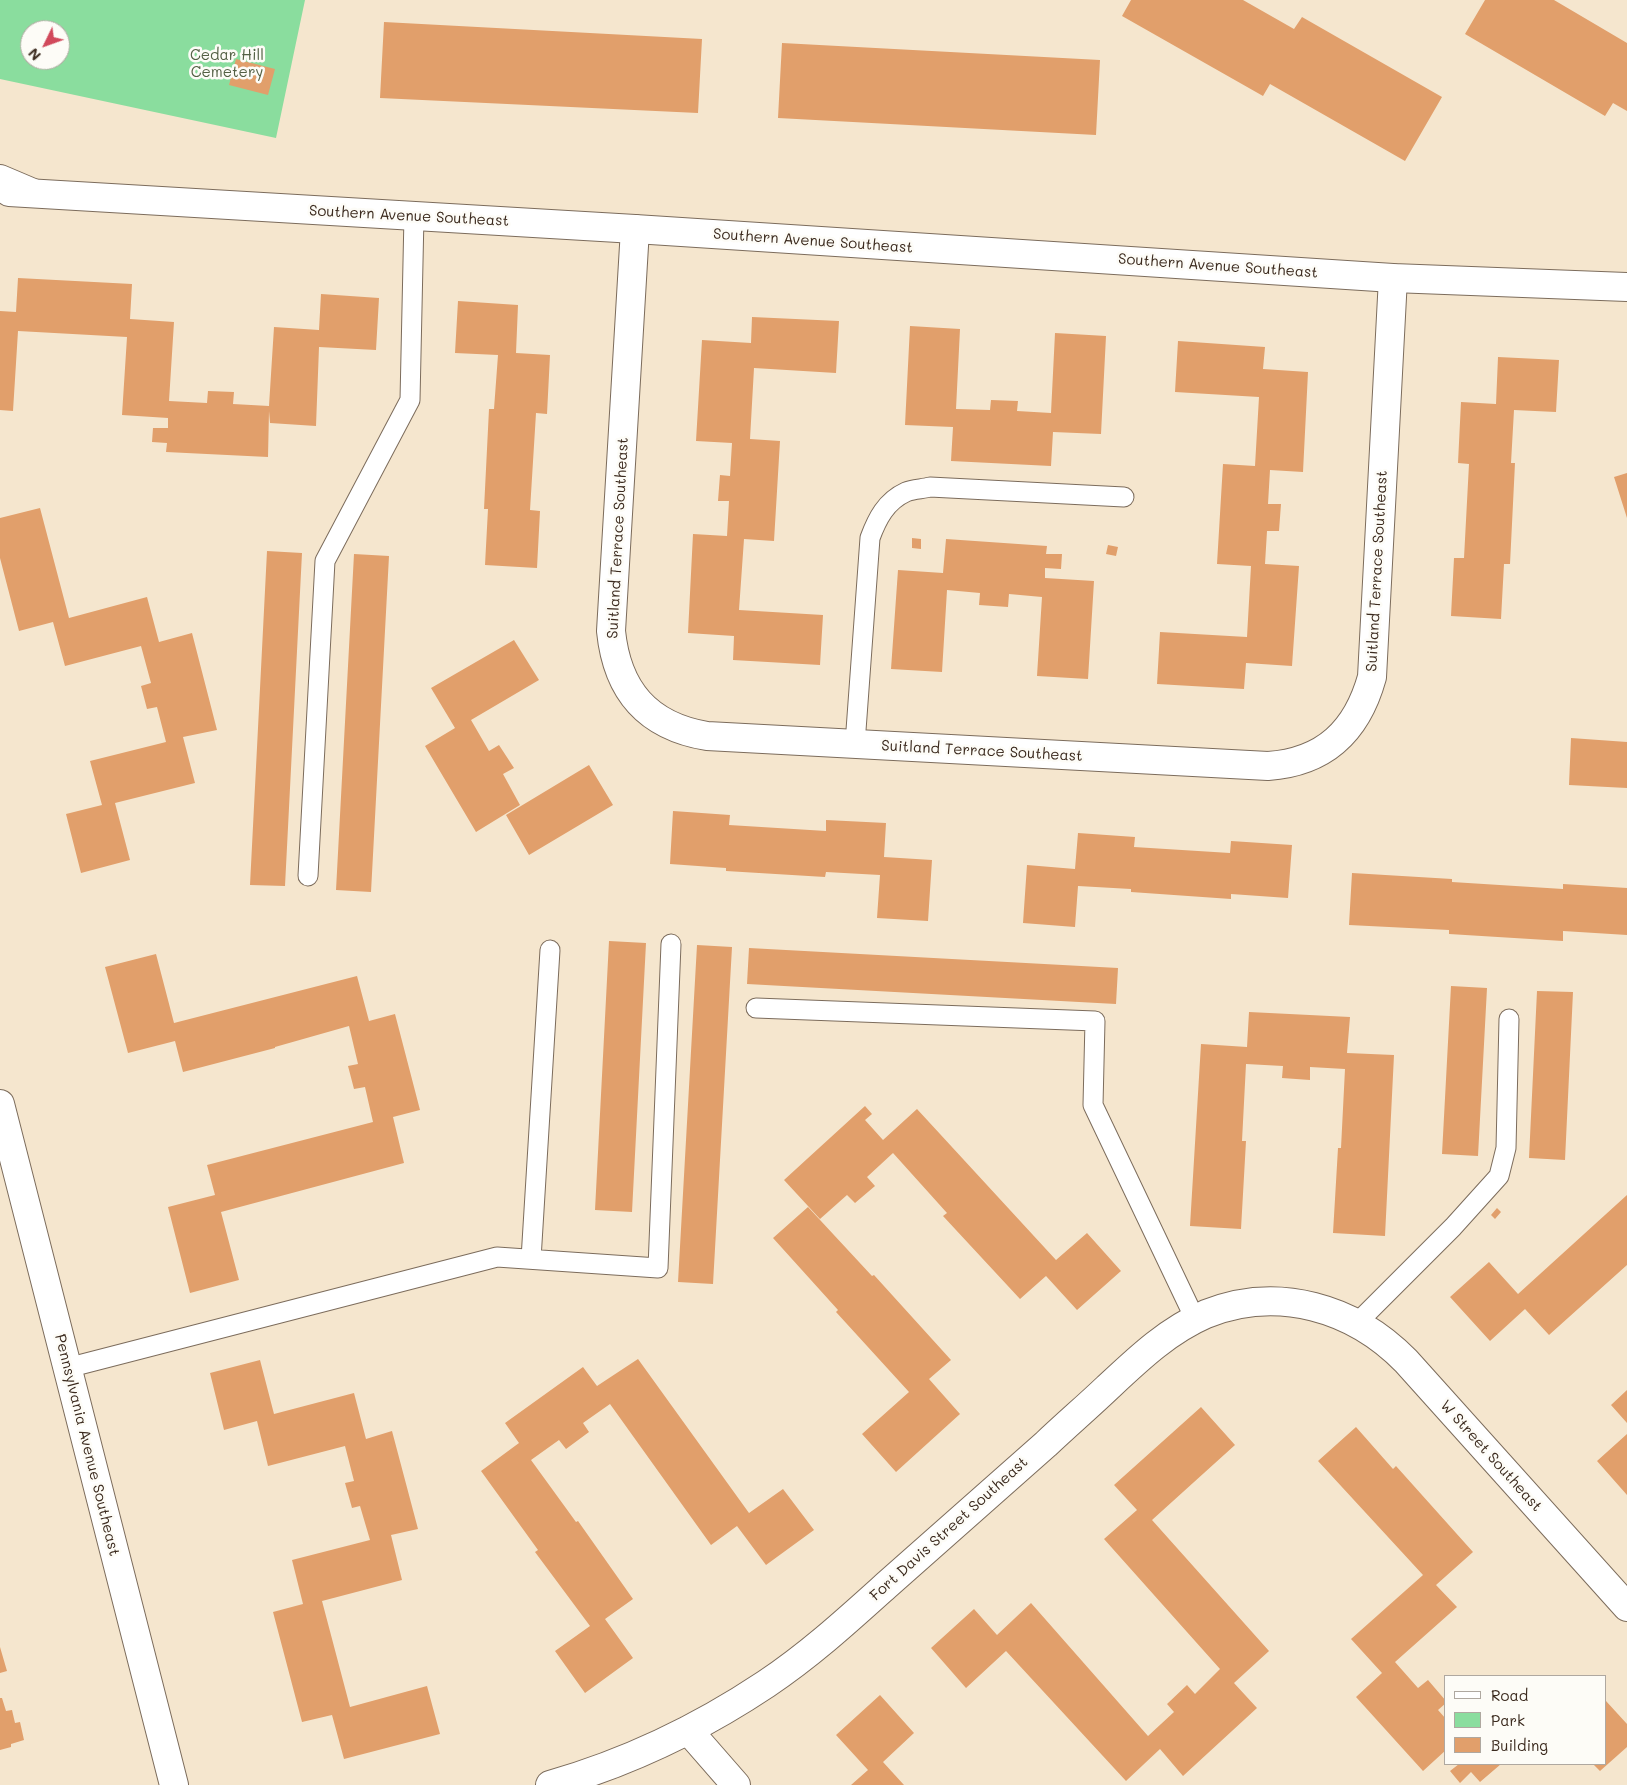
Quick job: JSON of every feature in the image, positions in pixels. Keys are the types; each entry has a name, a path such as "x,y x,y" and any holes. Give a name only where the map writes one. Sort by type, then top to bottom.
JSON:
{"main road":[{"path":"0,179 33,193"},
{"name":"Southern Avenue Southeast","path":"0,192 635,229 1392,278 1627,287"},
{"name":"Suitland Terrace Southeast","path":"635,229 611,631 613,651 618,670 628,688 641,704 657,717 680,730 707,736 1268,766 1282,765 1311,756 1324,749 1346,730 1359,712 1372,677 1392,278"},
{"name":"Pennsylvania Avenue Southeast","path":"0,1104 174,1785"},
{"name":"Fort Davis Street Southeast","path":"550,1785 606,1767 688,1730 768,1683 819,1645 1154,1345 1184,1324 1207,1314 1231,1307 1268,1302 1314,1306 1351,1320"},
{"name":"W Street Southeast","path":"1351,1320 1383,1340 1406,1361 1627,1607"},
{"path":"688,1730 736,1785"}],"lane":[{"path":"308,876 324,561 410,400 414,216"},
{"path":"855,744 870,538 877,519 892,501 908,491 930,487 1124,497"},
{"path":"67,1368 497,1257 658,1268 670,944"},
{"path":"531,1260 550,950"},
{"path":"756,1008 1095,1022 1093,1105 1195,1320"},
{"path":"1351,1320 1453,1226 1499,1176 1506,1148 1509,1019"}],"green space":[{"name":"Cedar Hill Cemetery","path":"0,0 305,0 276,138 0,79"}],"building":[{"path":"1131,0 1243,0 1294,29 1302,17 1442,97 1405,161 1270,84 1263,96 1122,16"},
{"path":"1485,0 1554,0 1627,43 1627,111 1613,103 1605,116 1465,34"},
{"path":"384,22 702,39 698,113 380,98"},
{"path":"782,43 1100,60 1096,135 778,118"},
{"path":"236,59 275,69 268,95 229,85"},
{"path":"18,278 132,284 130,319 174,322 169,401 207,403 208,391 234,392 233,404 269,406 274,327 319,330 321,294 379,298 376,350 319,347 316,426 270,423 269,411 268,457 166,452 167,443 152,442 153,428 168,428 168,418 122,415 127,337 18,331 13,411 0,410 0,311 16,312"},
{"path":"458,301 518,305 516,353 550,355 547,414 536,413 530,510 540,511 537,568 485,565 488,509 484,509 489,409 494,409 498,355 455,353"},
{"path":"752,317 839,321 836,373 754,368 750,439 780,441 774,541 744,539 739,610 823,615 820,665 733,660 734,636 688,633 693,534 727,536 729,501 718,501 720,475 730,476 732,443 696,441 702,340 751,343"},
{"path":"910,326 960,329 956,409 990,410 991,400 1018,401 1017,411 1051,413 1055,333 1106,336 1101,434 1053,432 1051,466 951,461 953,427 905,425"},
{"path":"1178,341 1265,347 1263,369 1308,372 1303,472 1270,470 1268,504 1281,504 1279,531 1267,531 1265,564 1299,566 1292,666 1246,663 1244,689 1157,684 1160,632 1247,637 1251,566 1217,564 1223,464 1255,466 1259,397 1175,392"},
{"path":"1498,357 1559,360 1556,412 1514,410 1511,463 1515,463 1510,564 1504,564 1501,619 1451,616 1454,558 1464,558 1469,464 1458,463 1461,402 1496,404"},
{"path":"1627,473 1627,518 1614,477"},
{"path":"40,508 69,618 147,597 159,642 192,633 217,730 183,737 195,783 115,803 130,860 81,873 66,814 102,805 90,761 166,742 157,707 147,709 141,686 151,683 141,646 65,666 53,622 19,631 0,558 0,518"},
{"path":"912,538 921,539 921,549 912,548"},
{"path":"946,539 1047,546 1046,554 1062,554 1061,569 1045,568 1045,578 1094,581 1088,679 1037,676 1042,597 1009,594 1008,607 979,605 980,593 947,590 942,672 891,669 898,570 943,573"},
{"path":"1108,545 1118,547 1116,556 1106,554"},
{"path":"267,551 302,553 285,886 250,885"},
{"path":"354,554 389,556 371,892 336,890"},
{"path":"514,640 539,680 471,720 489,751 499,745 514,768 503,774 520,805 476,832 425,746 455,728 431,688"},
{"path":"1571,738 1627,742 1627,788 1569,785"},
{"path":"589,765 613,805 529,855 506,815"},
{"path":"673,811 730,815 729,825 826,831 826,820 886,823 884,857 932,860 928,921 877,918 880,875 826,872 825,877 726,871 726,868 670,864"},
{"path":"1078,833 1135,837 1134,847 1230,853 1231,841 1292,845 1288,898 1231,894 1231,899 1078,886 1075,927 1023,923 1027,865 1075,869"},
{"path":"1352,873 1452,879 1452,882 1563,889 1563,884 1627,888 1627,935 1563,931 1563,941 1449,934 1449,930 1349,925"},
{"path":"609,941 646,943 632,1212 595,1210"},
{"path":"697,945 732,947 713,1284 678,1282"},
{"path":"749,948 1118,968 1116,1004 747,984"},
{"path":"156,954 174,1023 357,976 369,1021 395,1014 420,1110 393,1117 404,1163 221,1212 239,1280 190,1293 168,1207 215,1195 207,1165 373,1122 365,1087 354,1089 348,1066 358,1064 349,1026 183,1072 175,1041 128,1053 105,967"},
{"path":"1451,986 1487,988 1478,1156 1442,1154"},
{"path":"1537,991 1573,992 1565,1160 1529,1158"},
{"path":"1249,1012 1350,1017 1347,1053 1394,1055 1385,1236 1333,1233 1338,1148 1341,1148 1345,1069 1310,1067 1310,1080 1282,1078 1283,1066 1246,1064 1242,1141 1246,1141 1241,1229 1190,1226 1201,1044 1247,1047"},
{"path":"865,1106 872,1114 865,1120 883,1140 917,1109 1056,1260 1087,1233 1121,1271 1077,1310 1046,1276 1020,1299 943,1216 947,1213 893,1153 867,1177 875,1186 855,1203 847,1195 820,1219 784,1180"},
{"path":"1627,1195 1627,1265 1549,1335 1525,1309 1490,1341 1450,1297 1489,1262 1518,1294"},
{"path":"808,1207 872,1276 874,1275 951,1360 929,1379 960,1414 896,1472 862,1434 909,1392 836,1312 838,1310 773,1238"},
{"path":"1497,1208 1501,1212 1495,1219 1491,1215"},
{"path":"638,1359 749,1513 783,1489 814,1530 766,1565 737,1526 711,1545 610,1404 583,1423 589,1432 566,1449 559,1440 531,1460 576,1522 578,1521 633,1599 605,1619 633,1658 585,1693 555,1651 590,1626 535,1552 538,1550 481,1471 519,1443 505,1423 583,1367 597,1386"},
{"path":"260,1360 274,1414 354,1393 366,1439 392,1431 418,1529 391,1535 402,1580 322,1601 350,1707 427,1686 440,1734 344,1759 332,1715 302,1722 273,1612 303,1604 292,1560 370,1540 360,1506 352,1508 345,1483 354,1481 345,1446 268,1466 257,1421 224,1430 210,1373"},
{"path":"1627,1390 1627,1423 1611,1405"},
{"path":"1201,1407 1235,1445 1152,1520 1269,1651 1234,1683 1257,1708 1183,1776 1160,1749 1126,1781 1006,1651 966,1688 931,1648 974,1609 997,1635 1031,1603 1148,1736 1174,1712 1167,1704 1187,1685 1195,1694 1220,1669 1104,1539 1137,1510 1114,1485"},
{"path":"1356,1427 1393,1469 1396,1466 1473,1552 1436,1585 1457,1607 1395,1662 1418,1688 1428,1680 1444,1699 1444,1705 1438,1710 1444,1717 1444,1752 1423,1771 1356,1697 1382,1673 1351,1639 1423,1575 1318,1461"},
{"path":"1627,1434 1627,1495 1597,1461"},
{"path":"0,1647 7,1671 0,1673"},
{"path":"880,1695 914,1733 883,1762 904,1785 851,1785 868,1770 836,1735"},
{"path":"0,1698 2,1698 6,1711 12,1710 15,1723 20,1722 24,1740 0,1750"},
{"path":"1607,1702 1627,1724 1627,1747 1607,1765"},
{"path":"1458,1765 1500,1765 1480,1782 1471,1772 1460,1783 1450,1771"},
{"path":"1594,1765 1607,1765 1600,1771"}]}
